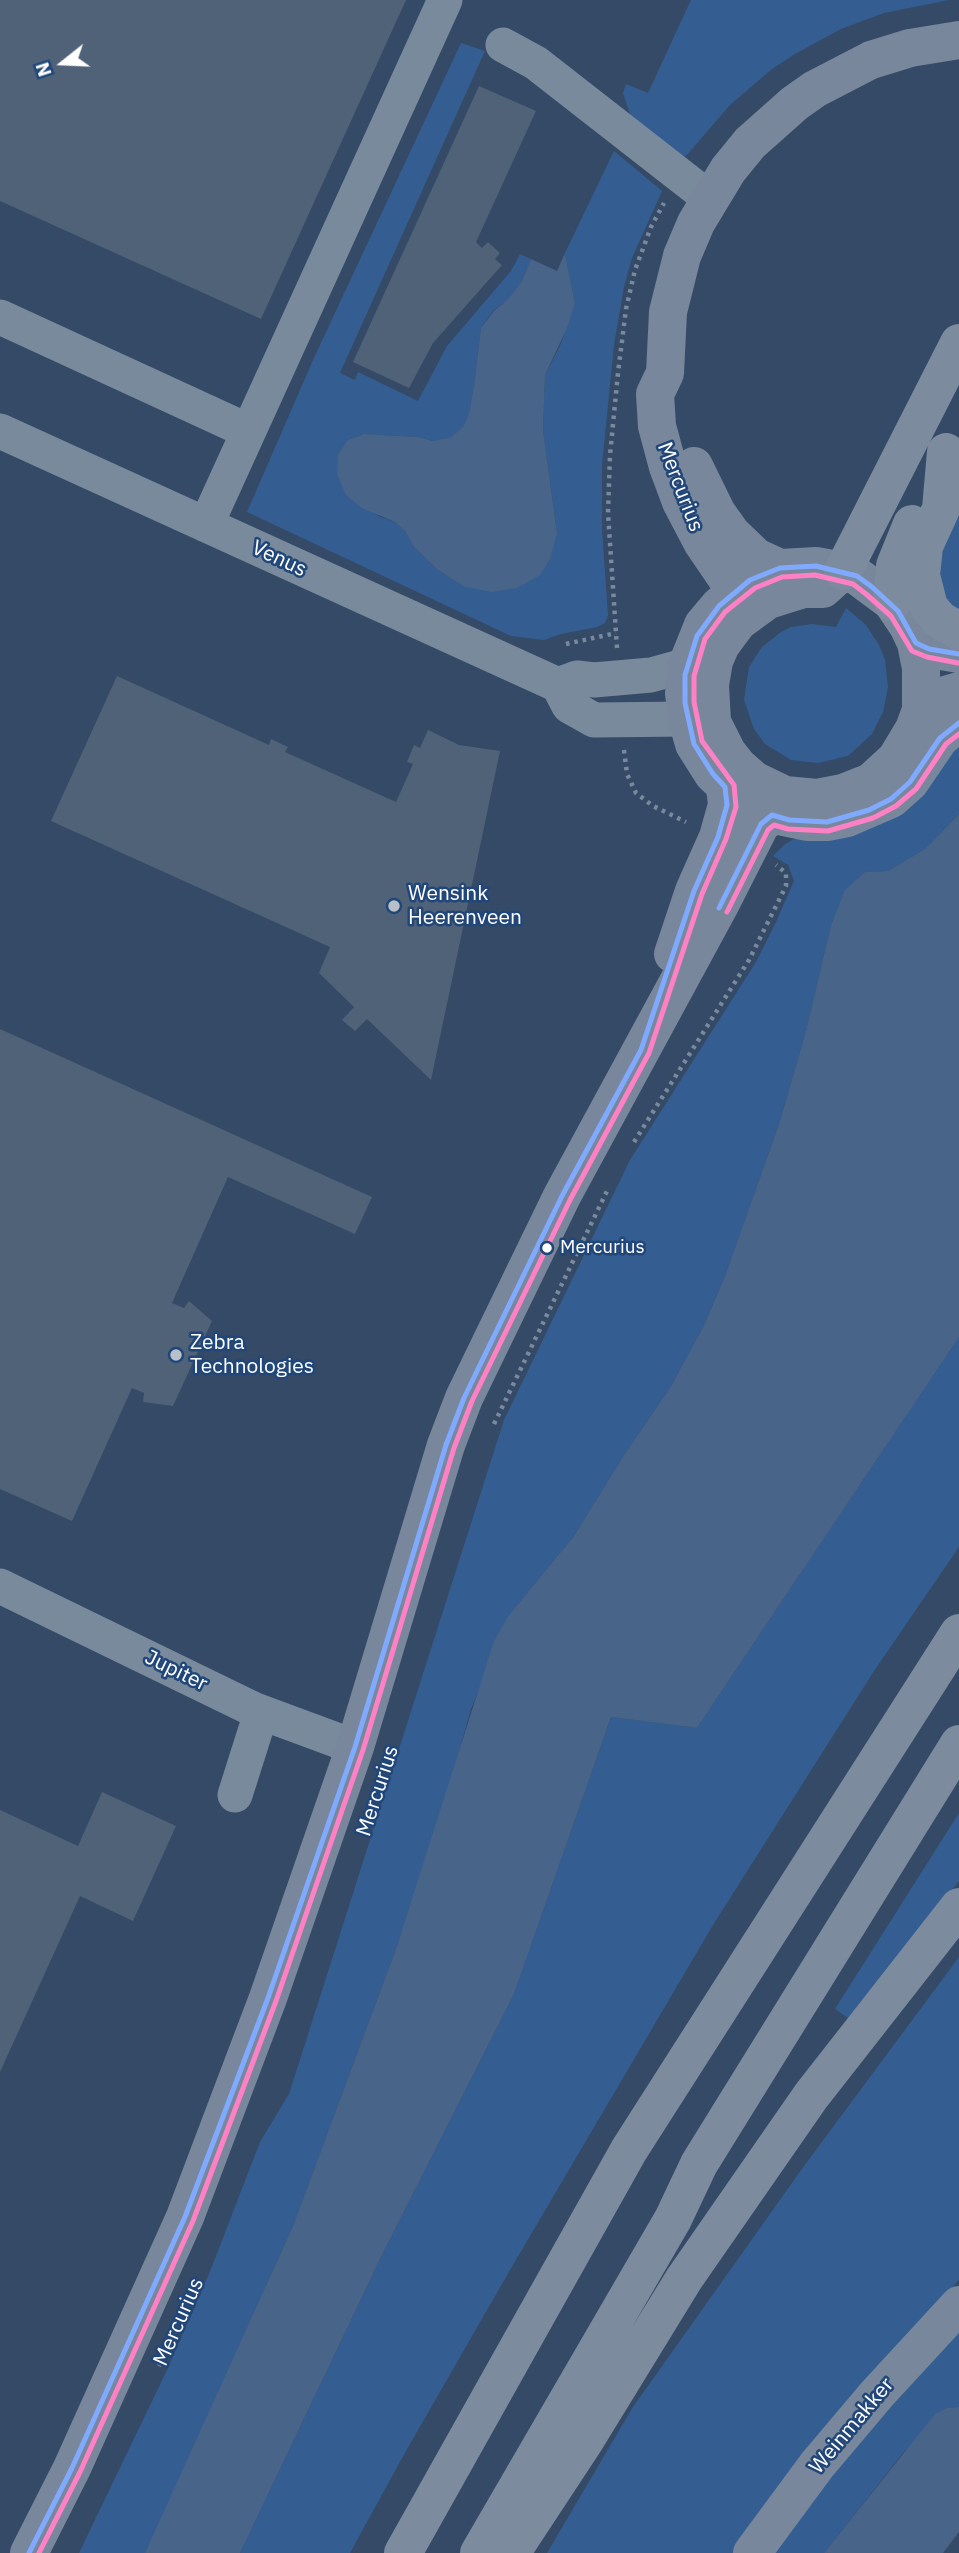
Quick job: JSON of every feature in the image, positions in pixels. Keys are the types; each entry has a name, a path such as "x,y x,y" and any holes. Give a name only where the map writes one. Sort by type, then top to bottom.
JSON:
{"highway":[{"path":"843,571 959,343"},
{"path":"892,602 895,566 903,543 953,441"},
{"path":"953,441 941,509 924,546 921,575 929,607 940,620 959,632"},
{"path":"403,2553 629,2150 959,1633"},
{"path":"479,2553 673,2219 699,2164 959,1744"},
{"path":"511,2553 584,2442 684,2279 811,2096 959,1907"}],"main road":[{"name":"Mercurius","path":"737,607 681,502 657,426 655,394 665,373 668,312 687,243 709,198 750,143 779,116 815,89 871,60 910,48 959,40"},
{"name":"Mercurius","path":"665,373 676,394 684,436 694,466 717,513 748,551 780,568"},
{"path":"816,566 843,571 857,576 892,602 916,643 920,668 921,710 914,729 896,759 871,782 843,793 788,806 739,799 726,788 701,756 699,720 714,662 737,607 750,580 780,568 816,566"},
{"path":"843,571 823,589 803,590 737,607 719,606 703,625 687,665 684,693 699,720 746,773 769,788 785,794 788,806 798,821 827,822 870,810 891,799 910,782 945,736"},
{"path":"916,643 929,649 959,654"},
{"path":"921,710 931,699 959,691"},
{"name":"Mercurius","path":"641,1050 694,891 718,837 727,805 726,788"},
{"name":"Mercurius","path":"29,2553 72,2468 185,2217 268,1998 355,1746 446,1445 464,1398 562,1196 761,824 788,806"},
{"name":"Weinmakker","path":"752,2553 817,2465 877,2394 959,2305"}],"street":[{"path":"206,526 445,0"},
{"path":"503,44 546,70 709,198"},
{"path":"0,317 248,431"},
{"name":"Venus","path":"0,431 558,685 569,706 594,720 699,720"},
{"path":"558,685 577,678 594,680 652,675 687,665"},
{"name":"Jupiter","path":"0,1586 261,1713 355,1746"},
{"path":"235,1795 261,1713"}],"path":[{"path":"624,741 627,774 636,793 653,806 694,826"},
{"path":"627,1153 749,960 785,889 787,879 784,870 769,862"},
{"path":"492,1429 610,1187"},
{"name":"Mercurius","path":"155,2376 175,2331"}],"shaded area":[{"path":"691,0 949,0 884,13 841,29 795,54 772,69 730,105 686,156 673,154 632,120 623,93 626,84 648,93"},
{"path":"461,43 485,51 340,373 355,380 358,372 418,401 447,346 511,271 520,254 531,259 522,281 508,299 493,311 481,328 469,413 463,427 451,437 433,441 418,437 364,434 348,440 338,454 378,516 395,522 405,531 414,547 438,570 463,586 557,533 543,430 545,375 560,346 575,303 565,253 614,151 662,191 632,258 614,345 602,465 602,529 608,615 605,623 597,627 544,640 511,636 247,512 313,360"},
{"path":"565,253 575,303 567,328 545,375 543,430 557,533 550,559 540,575 517,588 491,592 463,586 438,570 414,547 405,531 395,522 362,508 346,495 337,474 338,454 348,440 364,434 418,437 433,441 451,437 463,427 469,413 481,328 522,281 531,259 557,271"},
{"path":"959,497 959,614 945,601 938,560"},
{"path":"846,608 866,625 885,660 888,687 883,712 872,734 848,756 818,763 791,760 765,744 754,729 744,700 749,667 762,647 781,632 791,627 812,624 836,627"},
{"path":"959,739 959,814 925,849 888,871 865,872 845,891 831,925 806,1031 780,1121 725,1276 704,1325 670,1388 624,1455 574,1536 509,1615 471,1709 447,1793 397,1946 293,2226 152,2539 145,2553 79,2553 168,2368 211,2269 260,2142 289,2094 504,1420 630,1160 756,962 776,922 794,881 788,865 773,856 784,845"},
{"path":"959,814 959,1337 697,1728 611,1717 514,1994 382,2255 240,2553 145,2553 293,2226 397,1946 494,1641 509,1615 574,1536 624,1455 670,1388 704,1325 725,1276 780,1121 806,1031 831,925 845,890 865,872 888,871 925,849"},
{"path":"959,1337 959,1547 874,1671 713,1925 510,2270 350,2553 240,2553 382,2255 514,1994 611,1717 697,1728"},
{"path":"959,1813 959,1881 848,2018 835,2009"},
{"path":"959,1957 959,2280 854,2395 736,2553 547,2553 633,2407 804,2166"},
{"path":"959,2329 959,2407 947,2408 903,2453 824,2553 772,2553 833,2473"},
{"path":"959,2407 959,2532 943,2553 824,2553 935,2414 947,2408"}],"building":[{"path":"0,0 406,0 261,319 0,201"},
{"path":"479,86 536,111 476,242 482,248 488,242 500,253 495,259 502,265 433,343 409,388 353,362"},
{"path":"117,676 269,745 271,739 288,747 285,752 396,802 413,764 407,762 414,745 420,748 428,730 459,745 500,751 431,1080 367,1019 355,1031 342,1020 354,1007 319,973 330,947 51,821"},
{"path":"0,1029 372,1197 355,1234 228,1177 172,1303 184,1308 189,1301 212,1321 173,1406 143,1402 144,1393 132,1388 72,1521 0,1489"},
{"path":"102,1792 176,1826 133,1921 80,1896 0,2072 0,1810 78,1846"}],"transit line":[{"path":"29,2553 72,2468 185,2217 268,1998 355,1747 446,1445 464,1398 562,1196 641,1050 694,891 718,837 727,805 725,787 713,774 694,744 685,703 685,675 697,636 719,606 750,580 780,568 816,566 857,576 872,587 898,611 916,643 929,649 959,654"},
{"path":"39,2553 80,2472 193,2221 276,2001 363,1750 454,1448 472,1401 570,1200 649,1053 702,894 726,839 736,807 734,785 702,741 694,702 694,676 705,639 725,612 755,588 782,577 815,575 853,584 866,594 891,616 912,651 958,663"},
{"path":"719,908 761,824 772,815 789,820 827,822 869,810 891,799 910,782 940,738 959,723"},
{"path":"727,912 768,830 774,825 788,829 828,831 873,818 896,806 916,789 946,744 959,734"}],"place":[{"name":"Wensink Heerenveen","path":"394,906"},
{"name":"Mercurius","path":"547,1248"},
{"name":"Zebra Technologies","path":"176,1355"}]}
